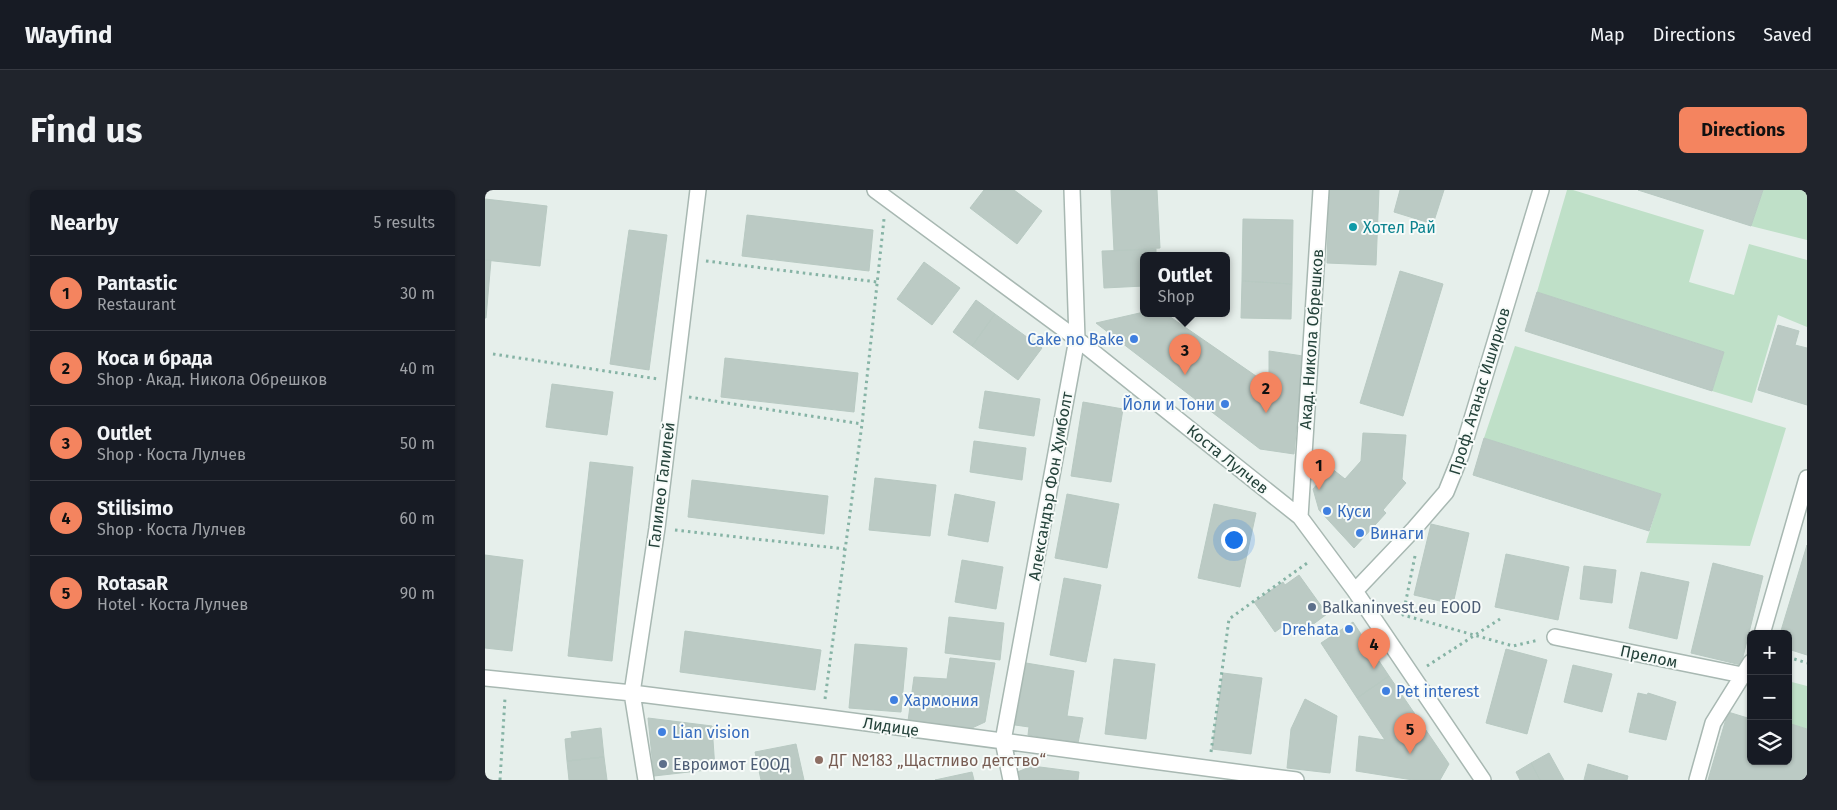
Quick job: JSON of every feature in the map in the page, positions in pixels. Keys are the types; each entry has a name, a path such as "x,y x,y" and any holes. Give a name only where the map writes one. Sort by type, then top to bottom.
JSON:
{"street":[{"name":"Галилео Галилей","path":"646,780 632,693 649,581 698,190"},
{"name":"Коста Лулчев","path":"875,190 1077,339 1300,517 1355,591 1483,780"},
{"name":"Александър Фон Хумболт","path":"1011,780 1003,741 1077,339 1071,190"},
{"name":"Акад. Никола Обрешков","path":"1300,517 1321,190"},
{"name":"Проф. Атанас Иширков","path":"1355,591 1446,492 1461,455 1541,190"},
{"path":"1764,630 1807,478"},
{"name":"Прелом","path":"1555,637 1747,669 1713,723 1697,780"},
{"name":"Лидице","path":"485,678 632,693 823,717 1296,780"}],"path":[{"path":"823,717 861,424 884,214"},
{"path":"714,262 877,282"},
{"path":"493,354 674,381"},
{"path":"700,399 861,424"},
{"path":"1414,529 1419,535 1403,615 1513,646 1555,637"},
{"path":"672,530 845,549"},
{"path":"1208,768 1229,619 1314,558"},
{"path":"1424,669 1500,619"},
{"path":"1792,658 1807,663"},
{"path":"500,780 507,680"}],"green space":[{"path":"1567,190 1573,190 1704,230 1689,282 1734,295 1749,244 1807,260 1807,327 1778,315 1752,403 1712,391 1724,352 1537,292"},
{"path":"1763,190 1807,190 1807,240 1751,226"},
{"path":"1515,346 1786,428 1750,546 1646,543 1661,494 1484,438"},
{"path":"1792,682 1807,686 1807,729 1792,724"}],"building":[{"path":"984,190 1014,190 1042,211 1017,244 970,208"},
{"path":"1111,190 1157,190 1160,248 1114,251"},
{"name":"Хотел Рай","path":"1329,190 1379,190 1376,265 1327,263"},
{"path":"1400,190 1444,190 1433,224 1394,212"},
{"path":"1638,190 1763,190 1751,226"},
{"path":"485,199 547,206 540,266 485,260"},
{"path":"747,215 873,230 869,271 742,256"},
{"path":"1243,219 1293,220 1292,284 1242,281"},
{"path":"629,230 667,235 649,370 610,364"},
{"path":"1156,249 1156,252 1140,252 1140,286 1104,288 1102,251"},
{"path":"485,260 491,260 486,318 485,318"},
{"path":"924,262 960,288 932,325 897,299"},
{"path":"1400,271 1443,284 1403,416 1360,403"},
{"path":"1242,281 1292,284 1291,319 1241,318"},
{"path":"1537,292 1724,352 1712,391 1525,331"},
{"path":"976,300 995,314 972,346 953,332"},
{"path":"1140,313 1140,317 1170,317 1269,385 1269,351 1303,356 1294,454 1260,449 1096,323"},
{"path":"995,314 1042,348 1018,380 972,346"},
{"path":"1778,325 1799,331 1795,345 1807,348 1807,405 1758,390"},
{"path":"725,358 858,373 854,412 721,397"},
{"path":"552,384 613,392 607,435 546,427"},
{"path":"985,391 1040,399 1034,436 979,428"},
{"path":"1083,402 1123,409 1111,482 1071,476"},
{"path":"1363,433 1406,435 1402,479 1406,483 1383,510 1386,513 1354,548 1319,510 1313,489 1331,468 1345,479 1361,461"},
{"path":"1484,438 1661,494 1649,531 1473,475"},
{"path":"974,441 1026,448 1022,480 970,472"},
{"path":"590,462 633,467 612,661 568,656"},
{"path":"875,478 936,485 930,536 869,530"},
{"path":"692,480 828,496 824,534 688,517"},
{"path":"955,494 995,502 988,542 948,535"},
{"path":"1067,494 1119,504 1107,568 1055,558"},
{"path":"1214,504 1256,513 1240,587 1198,578"},
{"path":"1431,524 1469,533 1453,604 1414,595"},
{"path":"1807,545 1807,655 1792,650 1792,630 1781,630"},
{"path":"1506,554 1569,567 1558,620 1495,607"},
{"path":"485,555 523,560 512,651 485,648"},
{"path":"962,560 1003,567 996,609 955,602"},
{"path":"1713,563 1763,576 1750,630 1747,630 1747,641 1741,665 1691,653"},
{"path":"1584,566 1616,570 1612,603 1580,599"},
{"path":"1641,572 1689,582 1677,639 1629,628"},
{"path":"1299,575 1327,614 1300,634 1290,621 1275,632 1254,602 1283,582 1285,585"},
{"path":"1064,578 1101,585 1086,662 1050,655"},
{"path":"949,617 1004,623 1000,660 945,653"},
{"path":"1353,622 1389,676 1357,698 1321,643"},
{"path":"685,631 821,650 815,690 680,672"},
{"path":"855,644 907,648 901,712 849,708"},
{"path":"1506,649 1547,660 1527,734 1486,723"},
{"path":"950,658 995,663 985,722 972,728 908,721 914,677 947,679"},
{"path":"1114,659 1155,664 1146,739 1105,734"},
{"path":"1026,663 1074,671 1067,716 1083,718 1078,743 1028,735 1029,727 1015,725"},
{"path":"1573,665 1612,674 1602,712 1564,702"},
{"path":"1223,673 1262,678 1251,754 1212,749"},
{"path":"1389,676 1449,764 1440,780 1413,780 1356,771 1359,736 1385,740 1357,698"},
{"path":"1638,693 1647,695 1648,693 1676,702 1666,740 1629,732"},
{"path":"1305,699 1337,716 1330,773 1287,768 1291,729"},
{"path":"1728,712 1747,718 1747,765 1792,765 1792,724 1807,729 1807,780 1708,780"},
{"path":"648,718 712,726 715,769 654,776"},
{"path":"601,728 604,757 567,761 565,739 572,738 571,732"},
{"path":"796,744 804,780 761,780 755,752"},
{"path":"1549,753 1564,780 1540,780 1531,763"},
{"path":"604,757 607,780 569,780 567,761"},
{"path":"1531,763 1540,780 1520,780 1516,772"},
{"path":"1588,764 1628,776 1627,780 1584,780"},
{"path":"1032,766 1079,772 1078,780 1014,780 1015,773"},
{"path":"972,772 974,780 935,780"}],"place":[{"name":"Хотел Рай","path":"1353,227"},
{"name":"Cake no Bake","path":"1134,339"},
{"name":"Outlet","path":"1185,375"},
{"name":"Йоли и Тони","path":"1225,404"},
{"name":"Коса и брада","path":"1266,413"},
{"name":"Pantastic","path":"1319,490"},
{"name":"Куси","path":"1327,511"},
{"name":"Винаги","path":"1360,533"},
{"name":"Balkaninvest.eu EOOD","path":"1312,607"},
{"name":"Drehata","path":"1349,629"},
{"name":"Stilisimo","path":"1374,669"},
{"name":"Pet interest","path":"1386,691"},
{"name":"Хармония","path":"894,700"},
{"name":"Lian vision","path":"662,732"},
{"name":"RotasaR","path":"1410,754"},
{"name":"ДГ №183 „Щастливо детство“","path":"819,760"},
{"name":"Евроимот ЕООД","path":"663,764"}]}
